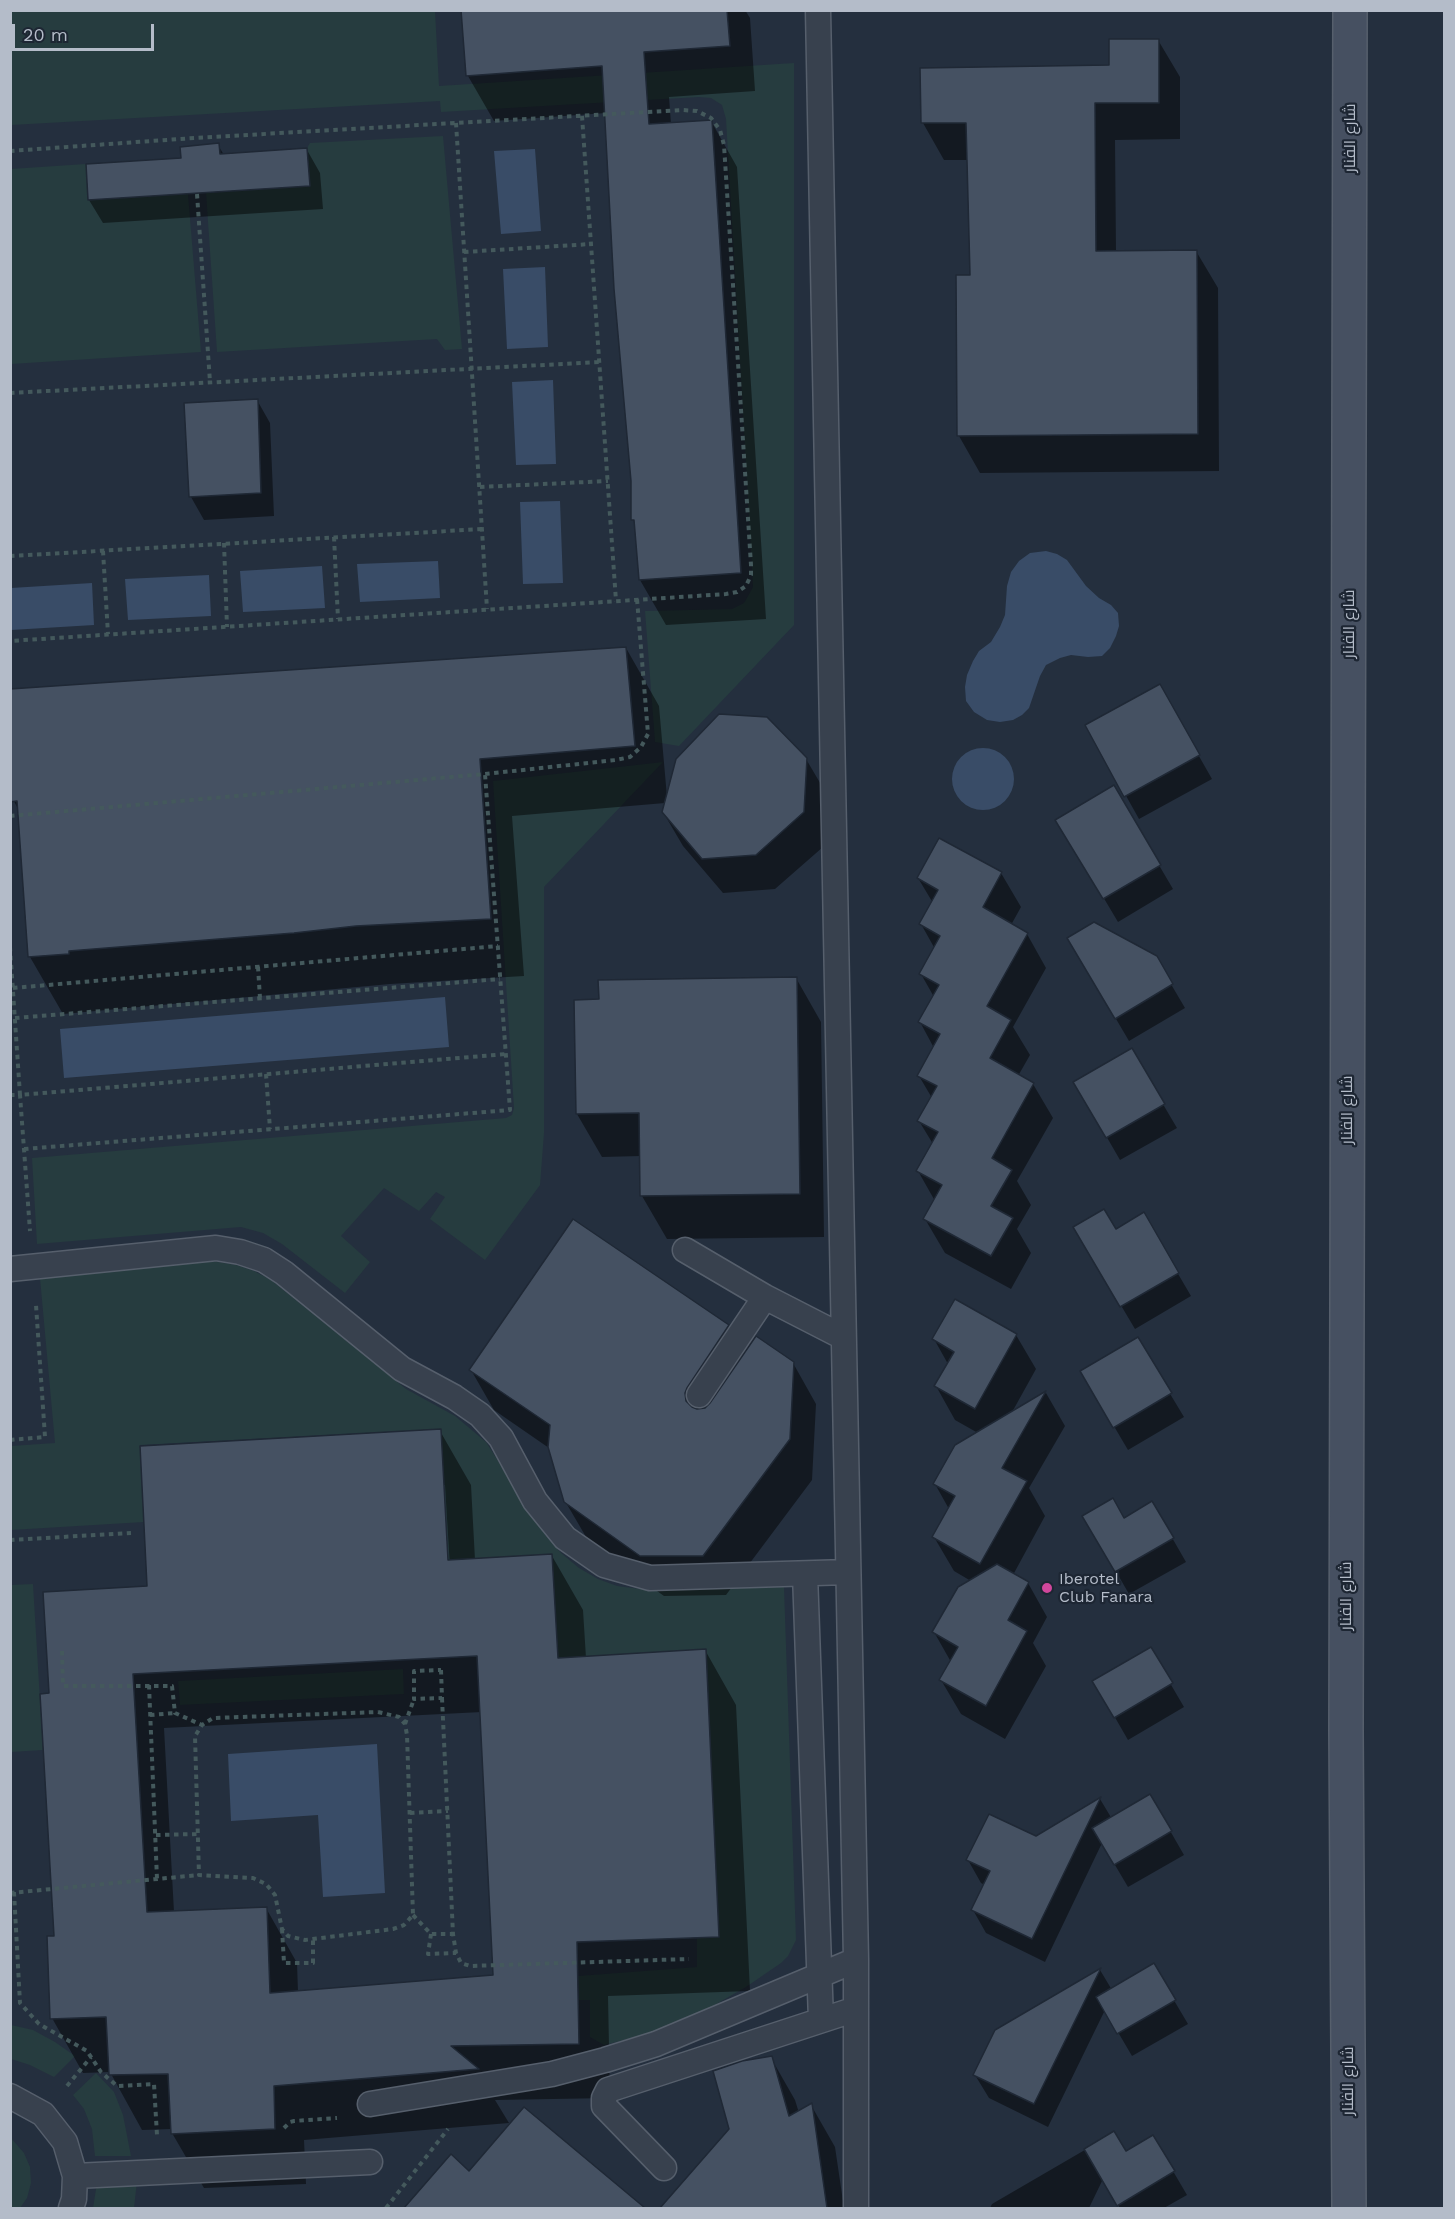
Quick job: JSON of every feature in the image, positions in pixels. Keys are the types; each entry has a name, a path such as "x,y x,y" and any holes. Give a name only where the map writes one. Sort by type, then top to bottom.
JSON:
{"main road":[{"name":"شارع الفنار","path":"1350,10 1346,1682 1350,2208"}],"lane":[{"path":"818,10 856,1960 856,2208"},
{"path":"10,1269 216,1248 240,1252 264,1260 284,1273 402,1369 454,1397 480,1415 501,1438 535,1501 565,1538 604,1565 650,1578 848,1572"},
{"path":"685,1250 765,1297 843,1337"},
{"path":"699,1395 765,1297"},
{"path":"805,1574 821,2020"},
{"path":"370,2104 552,2074 605,2060 656,2044 856,1960"},
{"path":"664,2168 604,2106 604,2098 608,2090 856,2010"},
{"path":"10,2096 44,2115 65,2142 75,2176 71,2208"},
{"path":"75,2176 370,2162"}],"path":[{"path":"10,150 582,116 697,111 711,117 720,130 724,145 751,575 746,586 737,592 10,641"},
{"path":"582,116 616,601"},
{"path":"456,123 487,609"},
{"path":"194,138 194,146"},
{"path":"197,194 210,382"},
{"path":"464,252 591,244"},
{"path":"10,393 600,362"},
{"path":"480,487 608,481"},
{"path":"10,556 483,529"},
{"path":"334,537 338,619"},
{"path":"224,543 227,627"},
{"path":"103,551 108,634"},
{"path":"10,816 485,774 630,757 641,747 648,734 638,599"},
{"path":"24,1149 510,1110 485,774"},
{"path":"13,988 498,946"},
{"path":"10,947 20,1095 506,1054"},
{"path":"258,967 260,998"},
{"path":"15,1018 500,979"},
{"path":"266,1074 270,1129"},
{"path":"10,1540 131,1533"},
{"path":"62,1651 63,1686 172,1686 175,1713"},
{"path":"456,1953 428,1954 430,1934 413,1915 405,1724 414,1699 414,1671 441,1670 453,1934 456,1953 461,1963 470,1966 688,1959"},
{"path":"149,1685 157,1879"},
{"path":"414,1699 442,1698"},
{"path":"199,1875 195,1736 202,1725 213,1718 378,1712 399,1717 405,1724"},
{"path":"150,1715 175,1713 202,1725"},
{"path":"410,1813 448,1810"},
{"path":"156,1834 198,1834"},
{"path":"159,2171 154,2084 117,2086 101,2072 87,2050 39,2024 20,2003 12,1892 199,1875 253,1878 266,1884 275,1895 282,1929 284,1963 313,1963 313,1939"},
{"path":"282,1929 288,1936 297,1940 313,1939 393,1929 404,1925 413,1915"},
{"path":"430,1934 453,1934"},
{"path":"10,1984 19,1983"},
{"path":"386,2208 482,2086"}],"green space":[{"path":"10,11 435,11 439,86 794,63 794,625 679,746 655,742 645,611 732,609 744,603 753,587 726,119 722,105 711,98 699,97 441,112 440,101 11,125"},
{"path":"443,136 462,349 445,350 437,339 217,352 206,193 310,186 307,148 310,143"},
{"path":"86,164 88,200 188,194 201,352 11,364 11,169"},
{"path":"663,762 544,887 544,1133 540,1185 485,1260 430,1219 445,1197 436,1192 419,1211 384,1188 341,1236 370,1262 345,1293 282,1244 263,1233 241,1227 37,1244 32,1158 506,1118 512,1115 514,1108 493,781"},
{"path":"211,1261 236,1265 271,1280 406,1389 455,1416 486,1442 546,1536 579,1568 598,1579 617,1586 640,1589 784,1587 796,1940 788,1956 781,1963 746,1987 677,2024 604,2045 590,2037 590,2000 579,2000 578,1976 697,1967 697,1937 719,1937 706,1649 556,1659 552,1555 448,1560 440,1429 140,1445 144,1522 11,1530 11,1446 55,1443 40,1278"},
{"path":"33,1584 43,1750 11,1752 11,1585"},
{"path":"403,1669 404,1694 180,1705 178,1681"},
{"path":"11,2025 33,2030 75,2056 54,2077 30,2065 11,2059"},
{"path":"96,2073 114,2092 123,2115 131,2156 95,2156 92,2129 84,2109 73,2095"},
{"path":"11,2138 24,2153 30,2167 31,2183 27,2198 20,2208 11,2208"},
{"path":"137,2181 134,2208 93,2208 97,2183"}],"water":[{"path":"535,149 541,231 501,234 494,151"},
{"path":"545,267 548,347 507,349 503,269"},
{"path":"553,380 556,464 516,465 512,382"},
{"path":"560,501 563,583 523,584 520,502"},
{"path":"1046,551 1067,560 1086,586 1118,613 1119,626 1116,636 1110,648 1102,656 1071,655 1046,665 1029,708 1022,715 1013,720 1000,722 987,720 974,712 966,701 967,675 979,651 991,642 1000,627 1005,615 1007,586 1011,572 1019,561 1030,553"},
{"path":"438,561 440,598 360,602 357,564"},
{"path":"322,566 325,608 243,612 240,571"},
{"path":"209,575 211,616 128,620 125,579"},
{"path":"92,583 94,625 11,630 11,588"},
{"path":"977,748 989,748 1005,757 1012,767 1014,779 1012,791 1005,801 989,810 977,810 966,805 957,796 952,785 952,773 957,762 966,753"},
{"path":"445,997 449,1047 64,1078 60,1029"},
{"path":"377,1744 385,1893 323,1897 318,1815 231,1821 228,1754"}],"building":[{"path":"461,10 727,10 730,46 644,52 649,124 712,120 741,573 639,580 634,520 631,520 631,481 614,289 602,66 466,76"},
{"path":"1109,39 1159,39 1159,103 1095,103 1096,251 1197,250 1198,434 957,436 956,275 970,275 966,123 921,123 920,68 1109,65"},
{"path":"219,143 220,154 307,148 310,186 88,200 86,164 181,158 180,147"},
{"path":"258,399 261,493 189,497 184,403"},
{"path":"626,647 635,746 480,759 491,919 356,926 69,951 69,954 28,957 17,801 10,802 10,689"},
{"path":"1160,684 1200,755 1124,797 1085,725"},
{"path":"719,714 767,717 807,758 804,812 756,855 702,859 662,812 676,759"},
{"path":"1114,785 1161,865 1103,899 1055,820"},
{"path":"939,838 1002,872 983,907 1028,933 987,1006 1011,1020 990,1058 1034,1083 992,1158 1012,1170 991,1206 1013,1218 991,1256 923,1219 942,1185 916,1171 938,1132 917,1121 937,1086 917,1076 940,1034 918,1022 939,985 919,974 940,936 919,924 938,890 917,878"},
{"path":"1094,922 1157,956 1173,984 1115,1019 1067,938"},
{"path":"797,977 800,1194 640,1196 639,1113 576,1114 574,1000 599,999 598,980"},
{"path":"1132,1048 1165,1104 1106,1138 1073,1082"},
{"path":"1104,1209 1116,1229 1144,1212 1179,1273 1120,1307 1073,1227"},
{"path":"573,1219 729,1325 687,1388 686,1401 692,1407 705,1408 710,1403 756,1336 794,1362 790,1439 703,1556 640,1556 564,1502 548,1447 550,1425 469,1370"},
{"path":"955,1299 1017,1334 975,1409 934,1386 954,1352 932,1339"},
{"path":"1138,1337 1172,1393 1113,1428 1080,1371"},
{"path":"1046,1391 1002,1468 1027,1481 980,1564 932,1537 955,1496 933,1484 955,1445"},
{"path":"441,1429 448,1560 552,1554 558,1658 706,1649 719,1937 577,1942 579,2044 451,2046 479,2069 274,2086 275,2129 171,2134 168,2074 109,2075 106,2017 50,2019 47,1936 54,1936 40,1694 49,1693 43,1592 147,1586 140,1446","holes":["477,1656 493,1975 270,1993 267,1907 147,1912 133,1674"]},
{"path":"1113,1498 1124,1518 1152,1501 1174,1538 1115,1572 1082,1516"},
{"path":"997,1564 1029,1582 1008,1620 1027,1631 986,1706 939,1680 958,1647 932,1632 958,1587"},
{"path":"1151,1647 1173,1683 1114,1718 1092,1681"},
{"path":"1150,1794 1172,1831 1114,1865 1092,1828"},
{"path":"1101,1797 1032,1939 971,1910 990,1871 966,1860 989,1814 1036,1836"},
{"path":"1154,1963 1176,2000 1117,2034 1096,1997"},
{"path":"1101,1968 1034,2104 973,2075 995,2030"},
{"path":"772,2056 789,2116 812,2103 827,2208 660,2208 729,2129 713,2071 742,2061"},
{"path":"524,2107 645,2208 404,2208 451,2154 469,2171"},
{"path":"1114,2131 1126,2151 1153,2135 1175,2171 1117,2206 1084,2149"}],"place":[{"name":"Iberotel Club Fanara","path":"1047,1588"}]}
